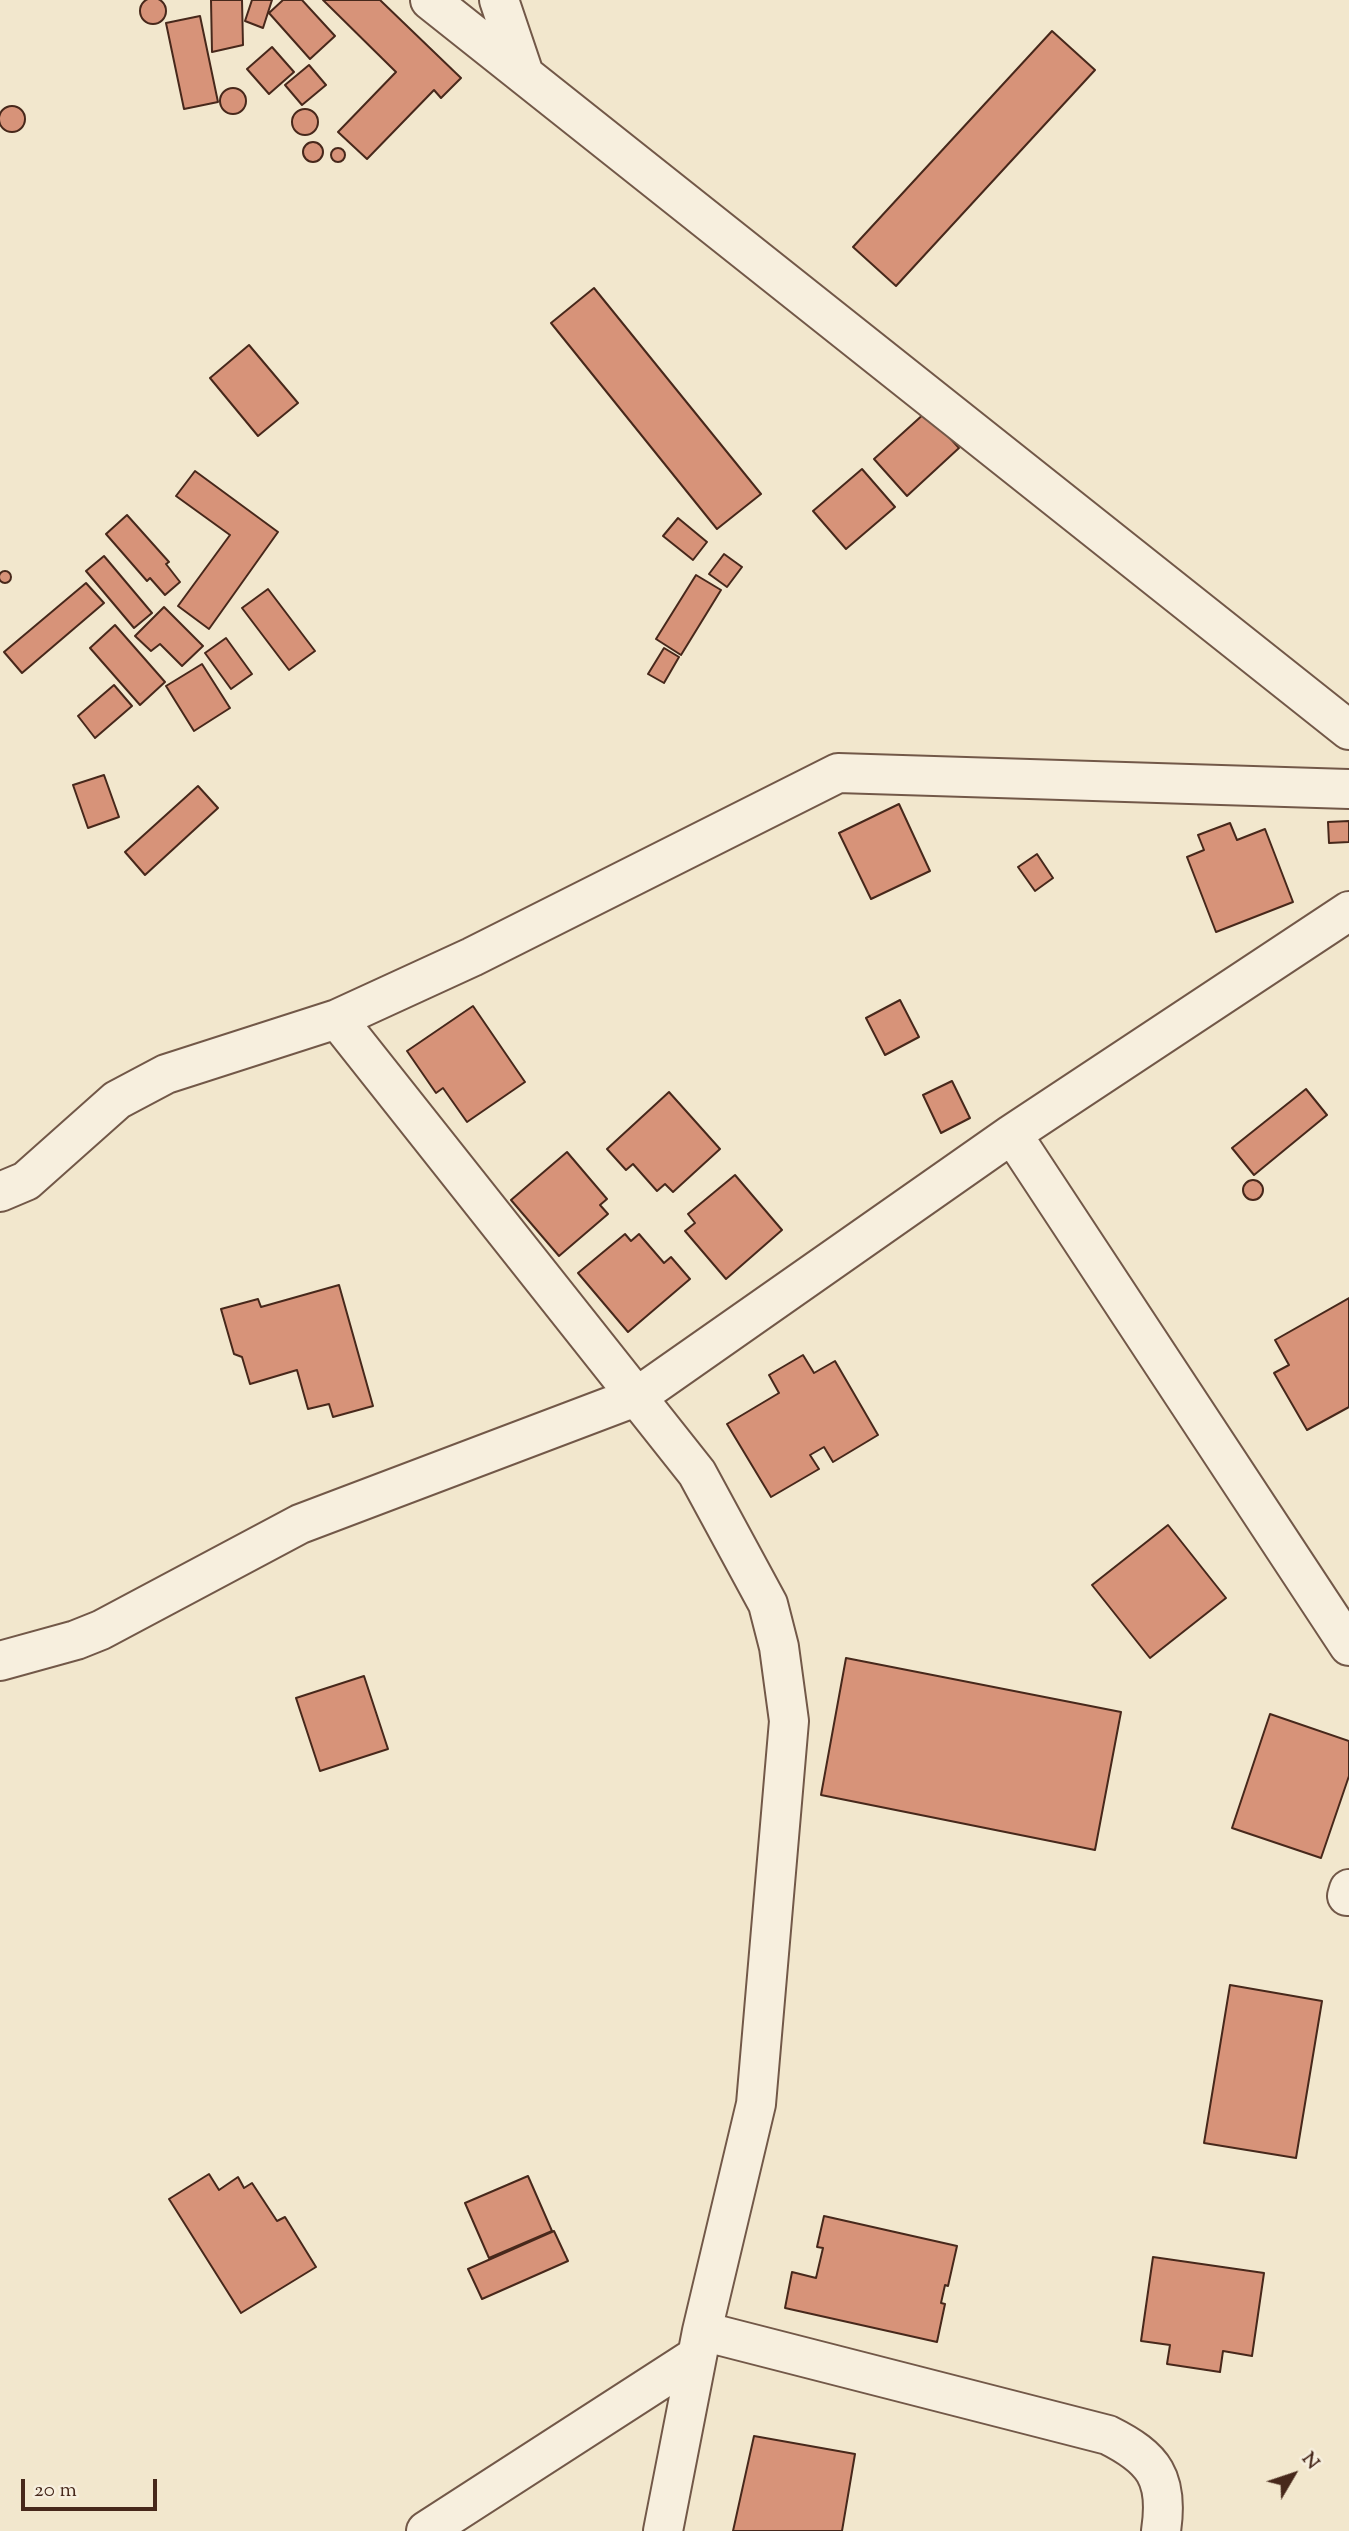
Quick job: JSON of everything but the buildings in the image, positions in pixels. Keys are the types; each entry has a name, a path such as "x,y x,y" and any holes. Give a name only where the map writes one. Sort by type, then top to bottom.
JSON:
{"street":[{"path":"430,0 1349,730"},
{"path":"499,0 524,74"},
{"path":"0,1192 26,1181 117,1100 166,1074 337,1018 472,957 838,773 1349,789"},
{"path":"0,1661 76,1640 101,1630 300,1524 638,1396 1012,1134 1349,911"},
{"path":"337,1018 697,1474 768,1604 779,1647 789,1721 757,2104 700,2344 663,2531"},
{"path":"1012,1134 1349,1646"},
{"path":"426,2531 700,2344 1108,2435 1138,2450 1156,2473 1164,2509 1161,2531"}]}
